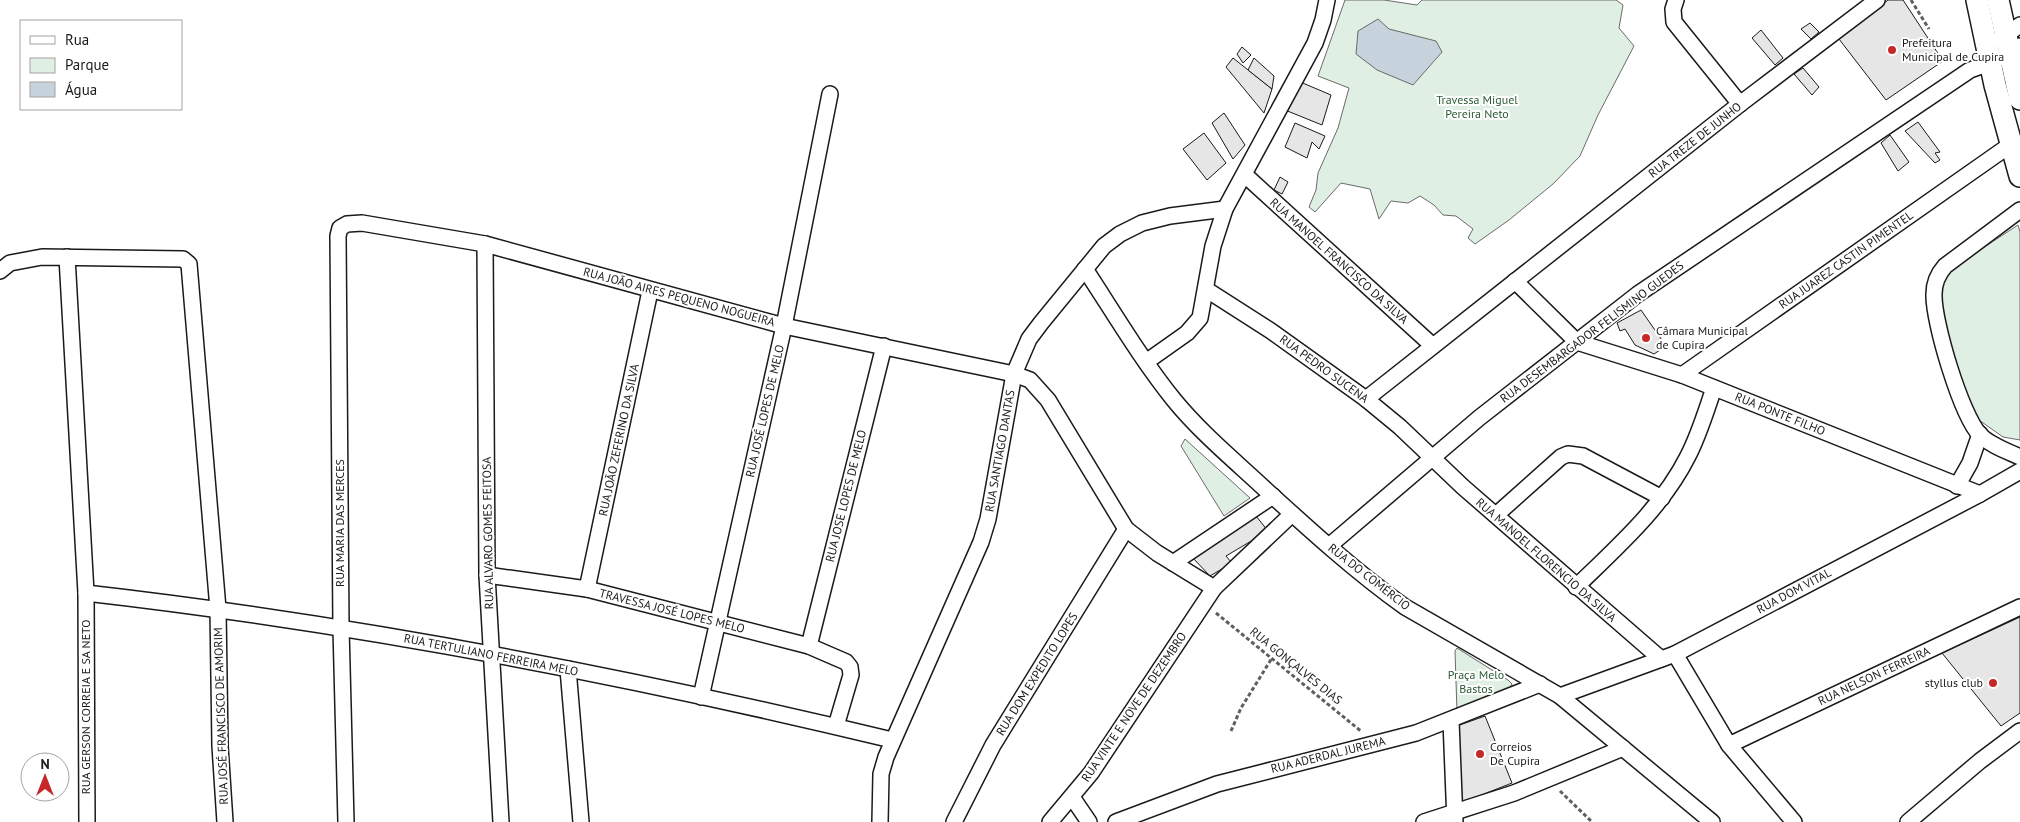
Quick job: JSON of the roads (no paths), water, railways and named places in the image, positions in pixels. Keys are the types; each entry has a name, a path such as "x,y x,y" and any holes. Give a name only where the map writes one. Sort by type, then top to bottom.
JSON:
{"main road":[{"path":"1977,0 2010,145 2020,176"},
{"path":"1998,0 2014,40 2020,99"}],"street":[{"path":"1676,0 1673,15 1678,28 1740,104"},
{"name":"RUA TREZE DE JUNHO","path":"1366,399 1740,104 1877,0"},
{"path":"1146,362 1195,326 1202,314 1212,253 1225,209 1245,175 1314,43 1327,1"},
{"path":"1989,55 2014,40"},
{"name":"RUA DESEMBARGADOR FELISMINO GUEDES","path":"1329,546 1479,418 1658,280 1970,70 1989,55"},
{"name":"RUA JOSÉ LOPES DE MELO","path":"701,697 784,326 830,94"},
{"name":"RUA JUAREZ CASTIN PIMENTEL","path":"1682,375 2010,145"},
{"name":"RUA MANOEL FRANCISCO DA SILVA","path":"1245,175 1433,346"},
{"name":"RUA SANTIAGO DANTAS","path":"880,822 881,774 892,740 981,542 988,519 1014,374 1029,339 1104,246 1120,234 1142,223 1170,216 1225,209"},
{"path":"2020,210 1949,262 1938,274 1935,282 1934,306 1938,326 1970,420 1980,434 1991,443 2020,457"},
{"name":"RUA JOÃO AIRES PEQUENO NOGUEIRA","path":"344,226 353,223 387,226 485,244 650,291 784,326 1014,374 1030,380 1048,400 1126,529 1141,542 1214,588"},
{"name":"RUA MARIA DAS MERCES","path":"344,226 338,236 341,628 346,822"},
{"name":"RUA ALVARO GOMES FEITOSA","path":"485,244 487,575 501,822"},
{"path":"0,271 10,263 25,258 67,257"},
{"name":"RUA GERSON CORREIA E SA NETO","path":"67,257 86,592 87,822"},
{"name":"RUA JOSÉ FRANCISCO DE AMORIM","path":"67,257 182,259 188,262 218,609 220,746 226,822"},
{"name":"RUA DO COMÉRCIO","path":"1085,269 1146,362 1175,401 1292,514 1405,607 1560,696 1712,822"},
{"path":"1515,281 1577,342"},
{"name":"RUA PEDRO SUCENA","path":"1207,290 1271,331 1366,399 1434,458"},
{"name":"RUA JOÃO ZEFERINO DA SILVA","path":"587,589 650,291"},
{"name":"RUA PONTE FILHO","path":"1577,342 1682,375 1980,494"},
{"name":"RUA JOSE LOPES DE MELO","path":"809,646 884,346"},
{"path":"1576,587 1646,518 1662,498 1688,456 1714,388"},
{"path":"1956,486 1970,463 1980,434"},
{"path":"1496,515 1561,457 1568,454 1575,454 1590,459 1662,498"},
{"name":"RUA MANOEL FLORENCIO DA SILVA","path":"1434,458 1463,487 1576,587 1668,656 1728,746 1794,822"},
{"name":"RUA DOM VITAL","path":"1560,696 1668,656 1980,494 2020,471"},
{"path":"1173,563 1273,496"},
{"name":"RUA VINTE E NOVE DE DEZEMBRO","path":"1050,822 1091,773 1214,588 1292,514"},
{"name":"RUA DOM EXPEDITO LOPES","path":"954,822 993,745 1126,529"},
{"name":"TRAVESSA JOSÉ LOPES MELO","path":"487,575 587,589 809,646 846,662 850,667 851,675 836,726"},
{"name":"RUA TERTULIANO FERREIRA MELO","path":"86,592 218,609 491,653 836,726 892,740"},
{"name":"RUA NELSON FERREIRA","path":"1728,746 2020,606"},
{"path":"568,669 581,822"},
{"name":"RUA ADERDAL JUREMA","path":"1116,822 1217,784 1376,743 1451,721 1540,684"},
{"path":"1451,721 1454,818"},
{"path":"1918,819 1980,761 2020,731"},
{"path":"1424,822 1454,818 1623,748"},
{"path":"1072,797 1089,822"}],"water":[{"path":"1378,19 1389,29 1436,41 1442,52 1413,85 1377,70 1356,54 1358,31"}],"place":[{"name":"Prefeitura Municipal de Cupira","path":"1892,50"},
{"name":"Câmara Municipal de Cupira","path":"1646,338"},
{"name":"styllus club","path":"1993,683"},
{"name":"Correios De Cupira","path":"1480,754"}],"park label":[{"name":"Travessa Miguel Pereira Neto","path":"1477,107"},
{"name":"Praça Melo Bastos","path":"1476,682"}]}
